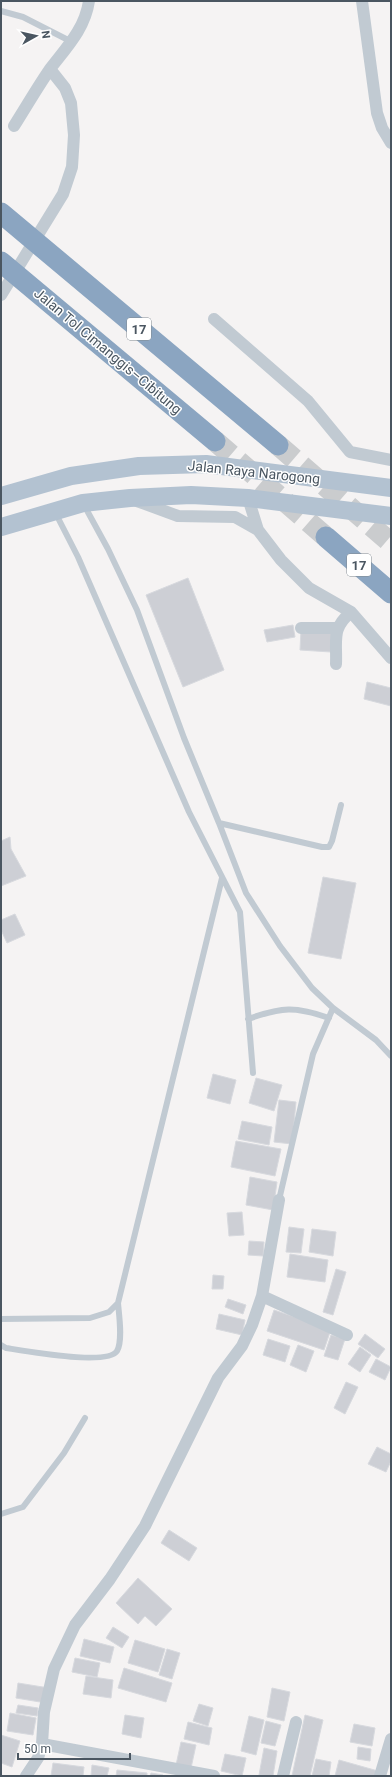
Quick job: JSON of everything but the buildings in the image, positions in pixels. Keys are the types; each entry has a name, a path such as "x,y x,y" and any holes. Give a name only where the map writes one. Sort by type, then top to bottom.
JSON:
{"highway":[{"name":"17","path":"1,213 278,445"},
{"name":"Jalan Tol Cimanggis–Cibitung","path":"1,262 215,441"},
{"name":"17","path":"326,537 391,593"}],"main road":[{"name":"Jalan Raya Narogong","path":"1,496 71,476 139,466 206,464 391,488"},
{"name":"Jalan Raya Narogong","path":"1,527 84,503 130,498 191,495 248,498 391,516"}],"street":[{"path":"14,126 50,70 72,42 81,26 89,1"},
{"path":"362,1 377,113 382,128 391,143"},
{"path":"1,295 63,194 72,168 74,135 71,103 64,88 50,70"},
{"path":"214,319 308,401 350,452 391,460"},
{"path":"130,498 178,516 235,517 258,530"},
{"path":"248,498 258,530 281,560 309,588 351,612 391,658"},
{"path":"336,664 337,628 340,621 351,612"},
{"path":"301,628 337,628"},
{"path":"26,1776 38,1758 42,1744 44,1712 54,1669 75,1625 110,1579 145,1526 218,1378 242,1346 252,1325 262,1296 280,1200"},
{"path":"262,1296 347,1335"},
{"path":"283,1776 296,1722"},
{"path":"380,1776 391,1739"},
{"path":"42,1744 214,1776"}],"lane":[{"path":"1,10 23,17 72,42"},
{"path":"84,503 108,548 137,610 184,738 246,893 280,946 312,988 333,1008 376,1040 391,1056"},
{"path":"55,511 78,557 189,812 240,912 253,1073"},
{"path":"219,823 322,847 329,847 332,841 341,805"},
{"path":"1,1345 6,1348 103,1358 112,1356 118,1350 120,1332 118,1302 222,878"},
{"path":"280,1200 313,1054 333,1008"},
{"path":"248,1019 288,1009 306,1010 329,1018"},
{"path":"1,1319 90,1318 109,1312 118,1302"},
{"path":"1,1514 23,1507 64,1453 85,1418"}],"tunnel":[{"path":"215,441 326,537"},
{"path":"278,445 391,543"}]}
